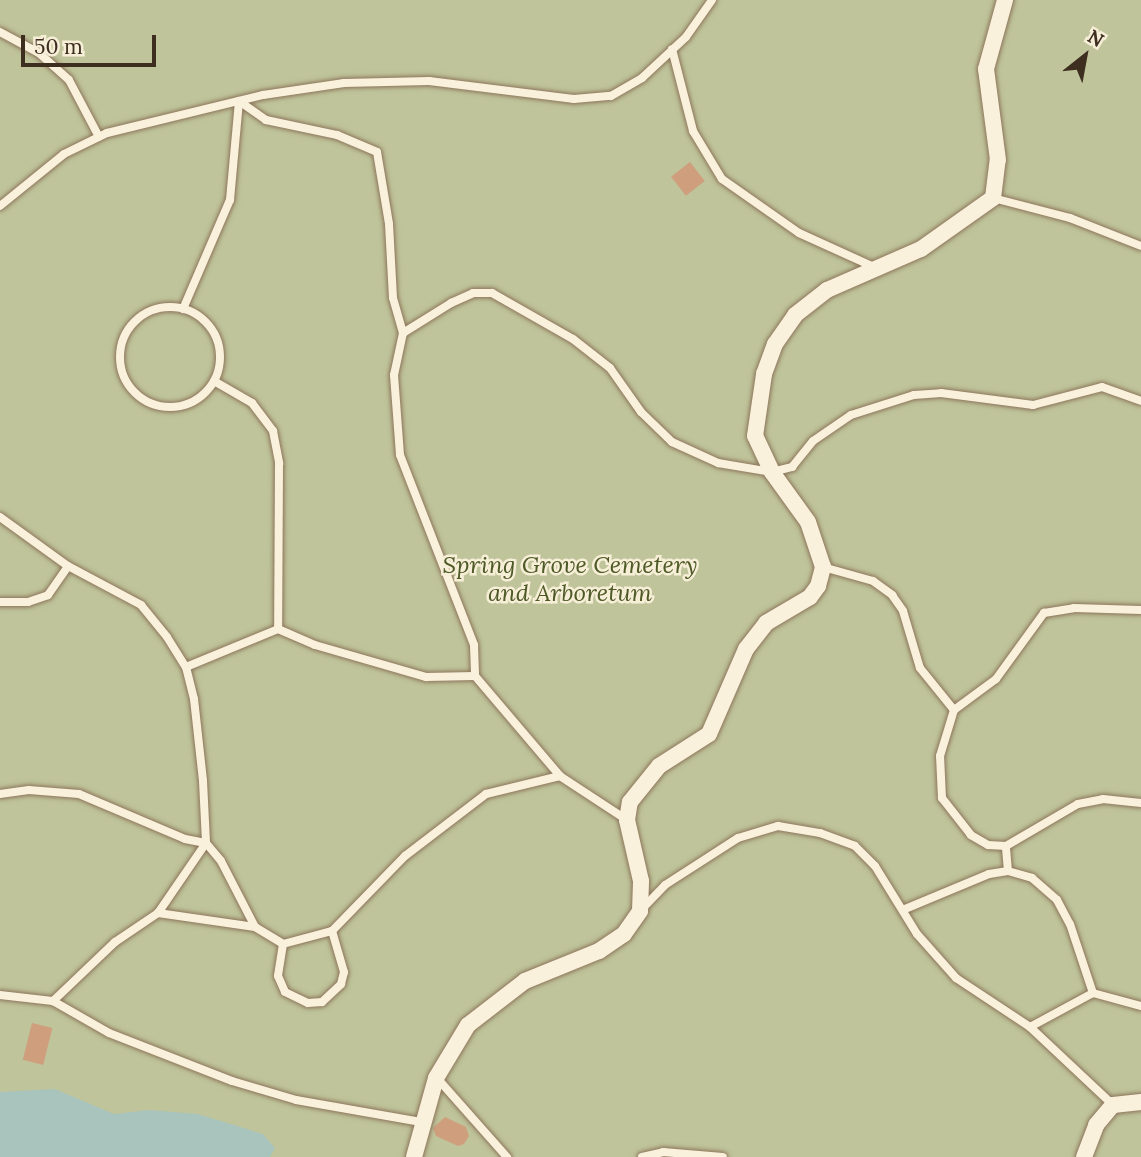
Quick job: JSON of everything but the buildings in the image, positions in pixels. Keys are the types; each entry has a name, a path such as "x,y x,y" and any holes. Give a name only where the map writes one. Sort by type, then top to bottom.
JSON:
{"street":[{"path":"414,1157 421,1122 436,1078 468,1026 489,1006 524,981 598,951 624,934 640,911 641,881 627,820 641,784 659,766 709,734 746,649 766,622 810,597 823,568 808,522 772,472 755,436 764,374 775,344 796,315 827,290 921,249 993,198 998,160 986,69 1005,0"},
{"path":"1084,1157 1096,1125 1113,1105 1141,1102"}],"lane":[{"path":"0,206 64,154 99,137 239,101 344,83 429,81 574,99 611,96 642,78 672,49 712,0"},
{"path":"0,32 39,53 69,80 99,137"},
{"path":"672,49 693,131 722,179 799,233 876,268"},
{"path":"183,309 230,200 239,101"},
{"path":"239,101 266,120 337,135 377,152 389,224 393,298 403,332 394,375 400,455 474,645 475,676 560,776 627,820"},
{"path":"993,198 1070,218 1141,246"},
{"path":"403,332 473,293 492,293 573,340 610,368 641,412 672,442 718,463 772,472 792,467 813,441 852,415 914,395 940,393 1033,404 1102,387 1141,401"},
{"path":"183,309 198,316 217,341 220,356 214,381 200,397 170,407 139,397 128,384 120,351 130,328 150,312 183,309"},
{"path":"214,381 252,403 273,431 279,463 278,629"},
{"path":"0,517 68,566 141,605 186,667 204,781 206,843 158,913 116,942 53,1001"},
{"path":"0,601 28,602 48,595 68,566"},
{"path":"823,568 873,581 892,595 903,611 920,668 954,710"},
{"path":"1141,610 1074,608 1044,612 996,679 954,710 940,756 942,798 971,835 988,845 1006,846 1078,804 1103,799 1141,803"},
{"path":"186,667 278,629 316,645 426,677 475,676"},
{"path":"158,913 255,927 284,944 332,931 388,872 486,794 560,776"},
{"path":"0,794 29,790 79,794 185,839 206,843 221,861 255,927"},
{"path":"640,911 665,885 705,856 737,838 778,826 820,833 855,846 905,909 917,934 957,978 1030,1027 1113,1105"},
{"path":"1006,846 1007,871"},
{"path":"905,909 968,880 1007,871 1032,878 1057,900 1070,924 1093,993"},
{"path":"284,944 278,976 285,992 309,1003 322,1002 333,995 344,972 332,931"},
{"path":"1030,1027 1093,993 1141,1006"},
{"path":"0,995 53,1001 134,1044 232,1081 296,1100 421,1122"},
{"path":"436,1078 507,1157"},
{"path":"642,1157 663,1152 723,1157"}],"green space":[{"name":"Spring Grove Cemetery and Arboretum","path":"0,0 1141,0 1141,1157 0,1157"}],"water":[{"path":"55,1089 114,1114 149,1110 198,1114 263,1134 275,1148 270,1157 0,1157 0,1092"}]}
